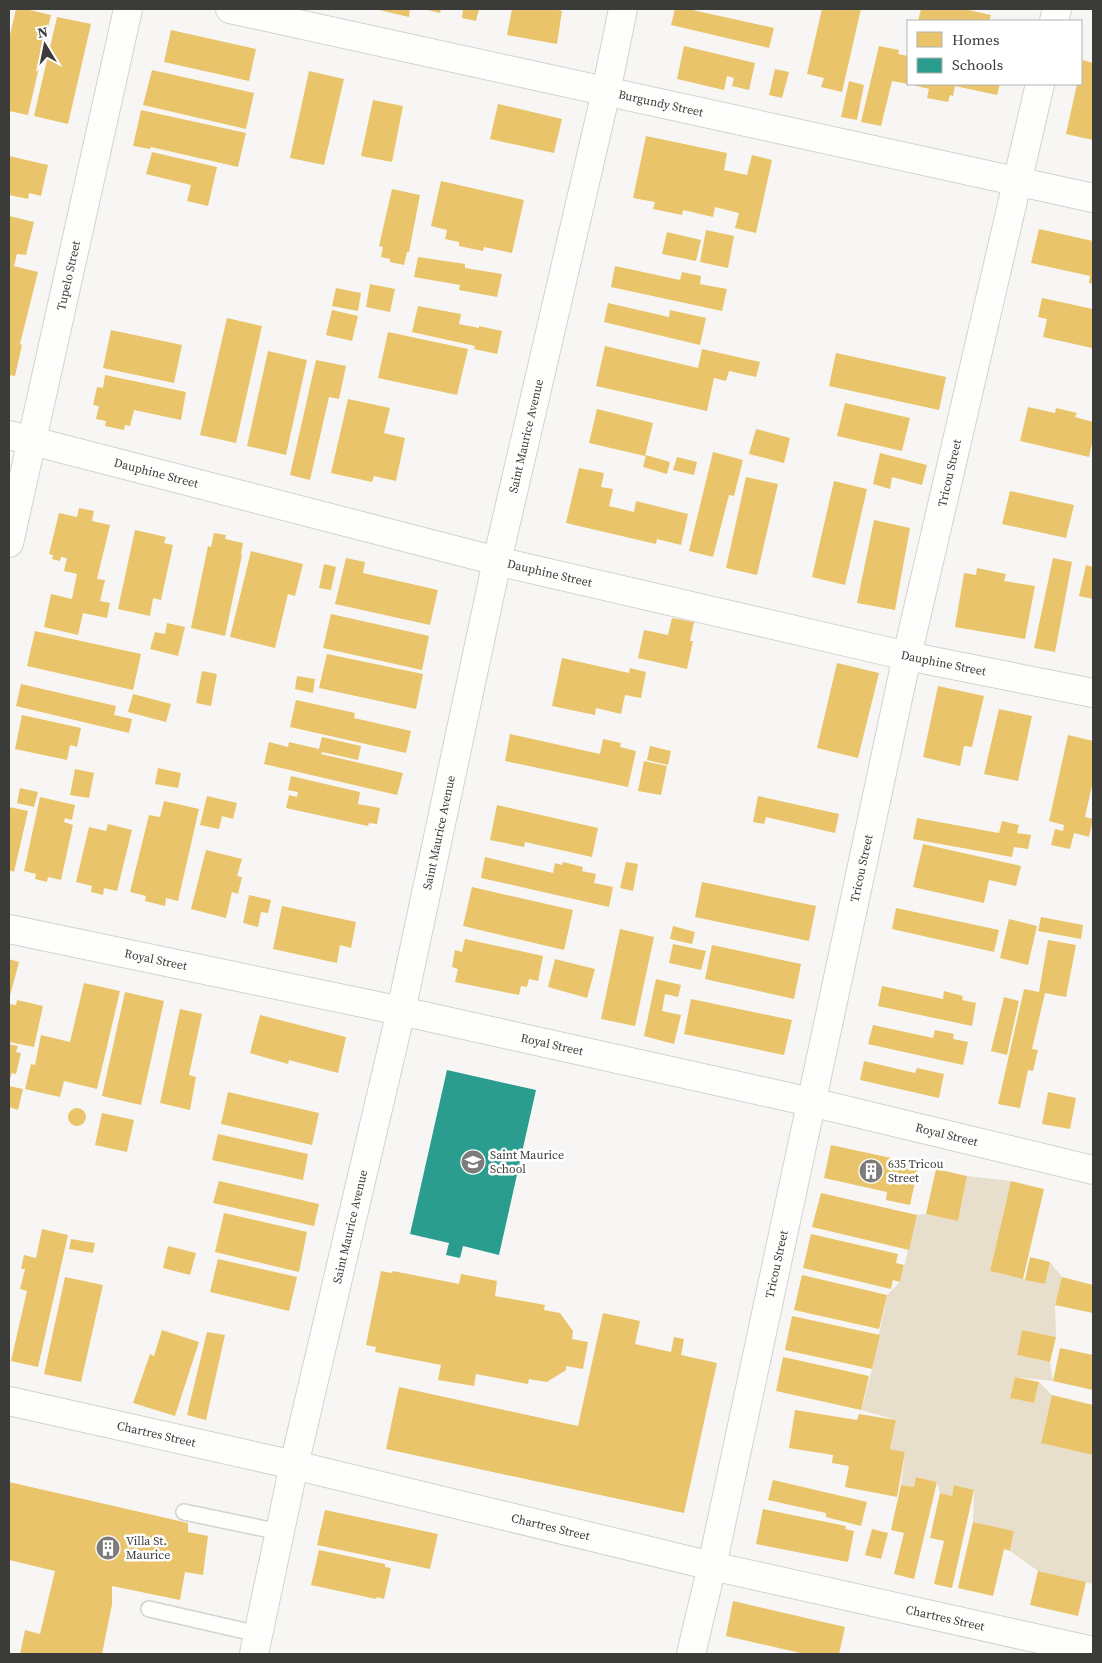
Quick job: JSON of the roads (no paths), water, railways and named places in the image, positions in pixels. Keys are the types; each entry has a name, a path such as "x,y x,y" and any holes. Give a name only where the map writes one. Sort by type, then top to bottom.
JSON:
{"street":[{"name":"Tupelo Street","path":"9,542 21,438 128,9"},
{"name":"Burgundy Street","path":"230,9 1093,198"},
{"name":"Saint Maurice Avenue","path":"256,1644 294,1465 401,1011 497,561 606,92 623,9"},
{"name":"Tricou Street","path":"691,1654 712,1566 907,656 1019,181 1040,85"},
{"name":"Dauphine Street","path":"21,438 497,561 907,656 1093,693"},
{"name":"Royal Street","path":"9,929 401,1011 811,1102 1093,1170"},
{"name":"Chartres Street","path":"9,1401 294,1465 712,1566 1093,1651"}],"lane":[{"path":"184,1512 280,1532"},
{"path":"149,1609 256,1644"}],"place":[{"name":"Saint Maurice School","path":"473,1162"},
{"name":"635 Tricou Street","path":"871,1171"},
{"name":"Villa St. Maurice","path":"108,1548"}]}
